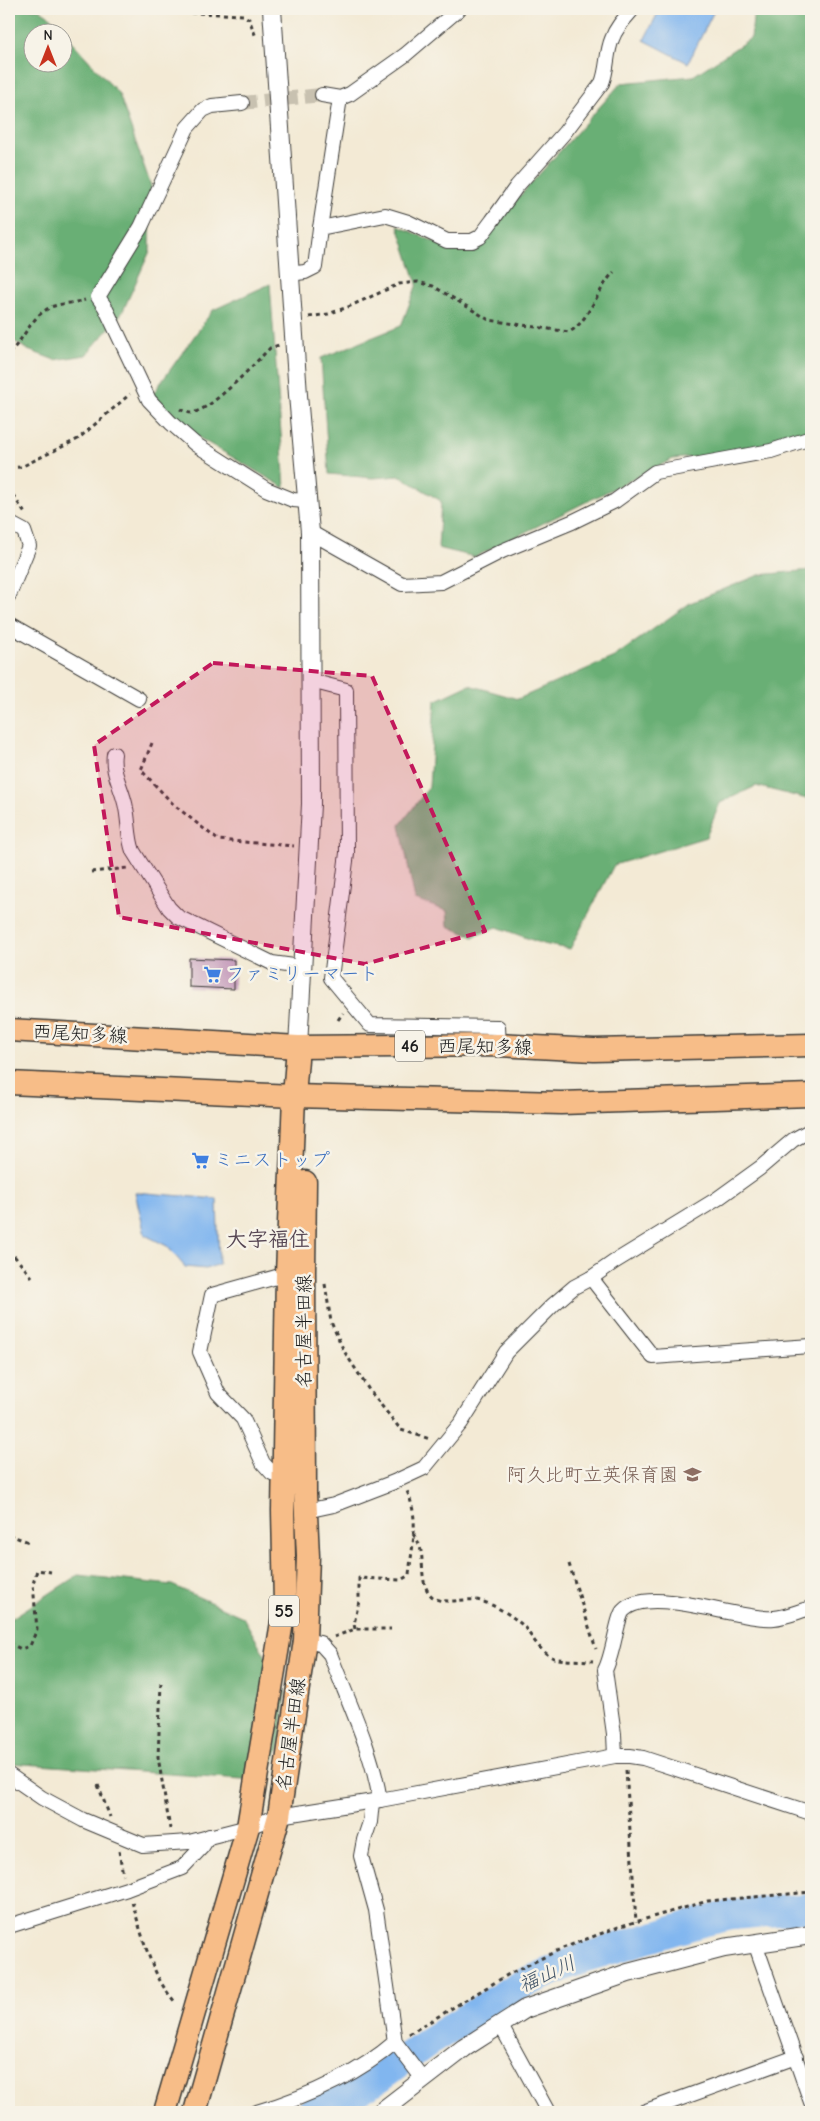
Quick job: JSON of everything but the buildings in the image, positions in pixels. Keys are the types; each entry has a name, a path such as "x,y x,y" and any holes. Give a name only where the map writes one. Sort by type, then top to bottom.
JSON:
{"main road":[{"name":"西尾知多線","path":"9,1030 298,1047 499,1045 594,1050 811,1045"},
{"name":"名古屋半田線","path":"195,2112 280,1816 305,1640 308,1556 304,1272 306,1131 301,1096 298,1047"},
{"path":"9,1083 301,1096 561,1104 811,1095"},
{"name":"名古屋半田線","path":"165,2112 248,1828 285,1604 283,1478 286,1274 301,1096"}],"street":[{"path":"272,9 292,318 310,532 311,804 298,1047"},
{"path":"322,95 340,98 350,94 405,55 459,9"},
{"path":"320,228 385,215 408,222 447,241 463,242 480,237 517,186 564,133 602,83 606,74 612,39 620,24 633,9"},
{"path":"289,274 305,272 315,268 340,98"},
{"path":"242,103 212,106 203,110 190,123 141,227 98,297 105,307 149,400 170,423 195,444 280,496 306,501"},
{"path":"310,532 402,584 441,582 502,551 572,522 615,501 655,472 771,451 811,438"},
{"path":"9,523 24,531 29,546 9,595"},
{"path":"9,625 139,699"},
{"path":"311,681 346,690 347,852 331,978 370,1025 498,1027 499,1045"},
{"path":"114,754 113,768 122,788 130,844 169,908 178,917 272,962 301,967"},
{"path":"306,1511 334,1505 424,1468 461,1423 506,1352 553,1304 574,1287 717,1199 760,1168 794,1140 811,1130"},
{"path":"283,1478 272,1473 263,1463 243,1419 218,1393 200,1352 212,1295 286,1274"},
{"path":"591,1278 653,1357 811,1346"},
{"path":"619,1756 603,1665 610,1660 622,1612 631,1606 647,1602 682,1602 744,1616 774,1618 811,1608"},
{"path":"305,1640 320,1643 330,1654 367,1749 377,1784 376,1801 361,1856 376,1910 398,2044 419,2074"},
{"path":"9,1775 42,1798 116,1834 144,1845 189,1842 248,1828 280,1816 376,1801 619,1756 643,1758 811,1813"},
{"path":"9,1926 127,1889 182,1868 202,1847 209,1836"},
{"path":"381,2112 419,2074 526,2009 628,1973 724,1948 811,1936"},
{"path":"754,1943 811,2102"},
{"path":"500,2024 548,2112"},
{"path":"258,2112 289,2103 325,2088 398,2044"},
{"path":"643,2112 796,2057"}],"path":[{"path":"175,12 242,15 249,19 262,52 275,55"},
{"path":"292,318 328,314 378,295 399,284 418,282 433,286 490,320 569,332 580,324 606,280 614,272"},
{"path":"9,353 22,340 39,315 53,306 98,297"},
{"path":"174,406 182,411 191,413 199,410 226,391 270,348 294,344"},
{"path":"9,468 21,467 78,439 143,385"},
{"path":"152,743 141,770 174,805 218,840 308,847"},
{"path":"91,872 143,866"},
{"path":"9,1250 32,1277"},
{"path":"325,1280 331,1322 344,1351 369,1390 401,1430 433,1440 441,1447"},
{"path":"355,1630 359,1601 359,1578 401,1580 409,1575 415,1522 414,1507 401,1478"},
{"path":"413,1534 419,1544 429,1594 435,1598 447,1601 478,1600 502,1610 515,1619 524,1626 536,1643 553,1657 603,1665 569,1564"},
{"path":"9,1535 29,1542"},
{"path":"9,1643 21,1649 30,1646 37,1629 33,1584 37,1570 51,1572"},
{"path":"332,1638 355,1630 391,1629"},
{"path":"161,1683 158,1757 173,1843"},
{"path":"619,1756 628,1780 636,1922"},
{"path":"98,1785 116,1834 119,1857 127,1889 155,1972 167,1992 180,2007 194,2014"},
{"path":"398,2044 509,1974 563,1948 636,1922 708,1901 811,1892"}],"highlighted area":[{"path":"213,663 372,676 485,931 365,964 119,917 94,745"}],"green space":[{"path":"9,9 39,9 54,22 22,22 22,72 72,72 72,42 119,94 151,186 150,251 122,313 86,355 55,360 28,350 9,338"},
{"path":"754,9 811,9 811,429 772,444 724,454 673,459 475,557 438,548 441,501 400,476 373,478 329,474 321,358 401,326 417,284 398,226 447,247 474,247 621,83 693,76 751,38"},
{"path":"270,284 285,488 179,426 152,395 213,310"},
{"path":"811,570 811,800 756,786 720,803 706,837 614,865 570,949 543,944 497,927 473,937 448,926 447,911 415,900 400,825 429,787 435,701 469,685 518,699 614,657 690,603 759,575"},
{"path":"78,1575 172,1585 243,1617 286,1692 280,1747 271,1764 257,1780 9,1763 9,1620"}],"water":[{"path":"660,9 715,9 688,63 644,40"},
{"path":"135,1192 217,1199 219,1264 206,1269 185,1267 167,1246 145,1235"}],"waterway":[{"name":"福山川","path":"311,2112 342,2100 380,2077 428,2042 520,1985 583,1958 702,1922 732,1915 811,1908"}],"tunnel":[{"path":"242,103 322,95"}],"place":[{"name":"ファミリーマート","path":"212,974"},
{"name":"ミニストップ","path":"200,1160"},
{"name":"阿久比町立英保育園","path":"692,1475"}],"district":[{"name":"大字福住","path":"268,1239"}]}
